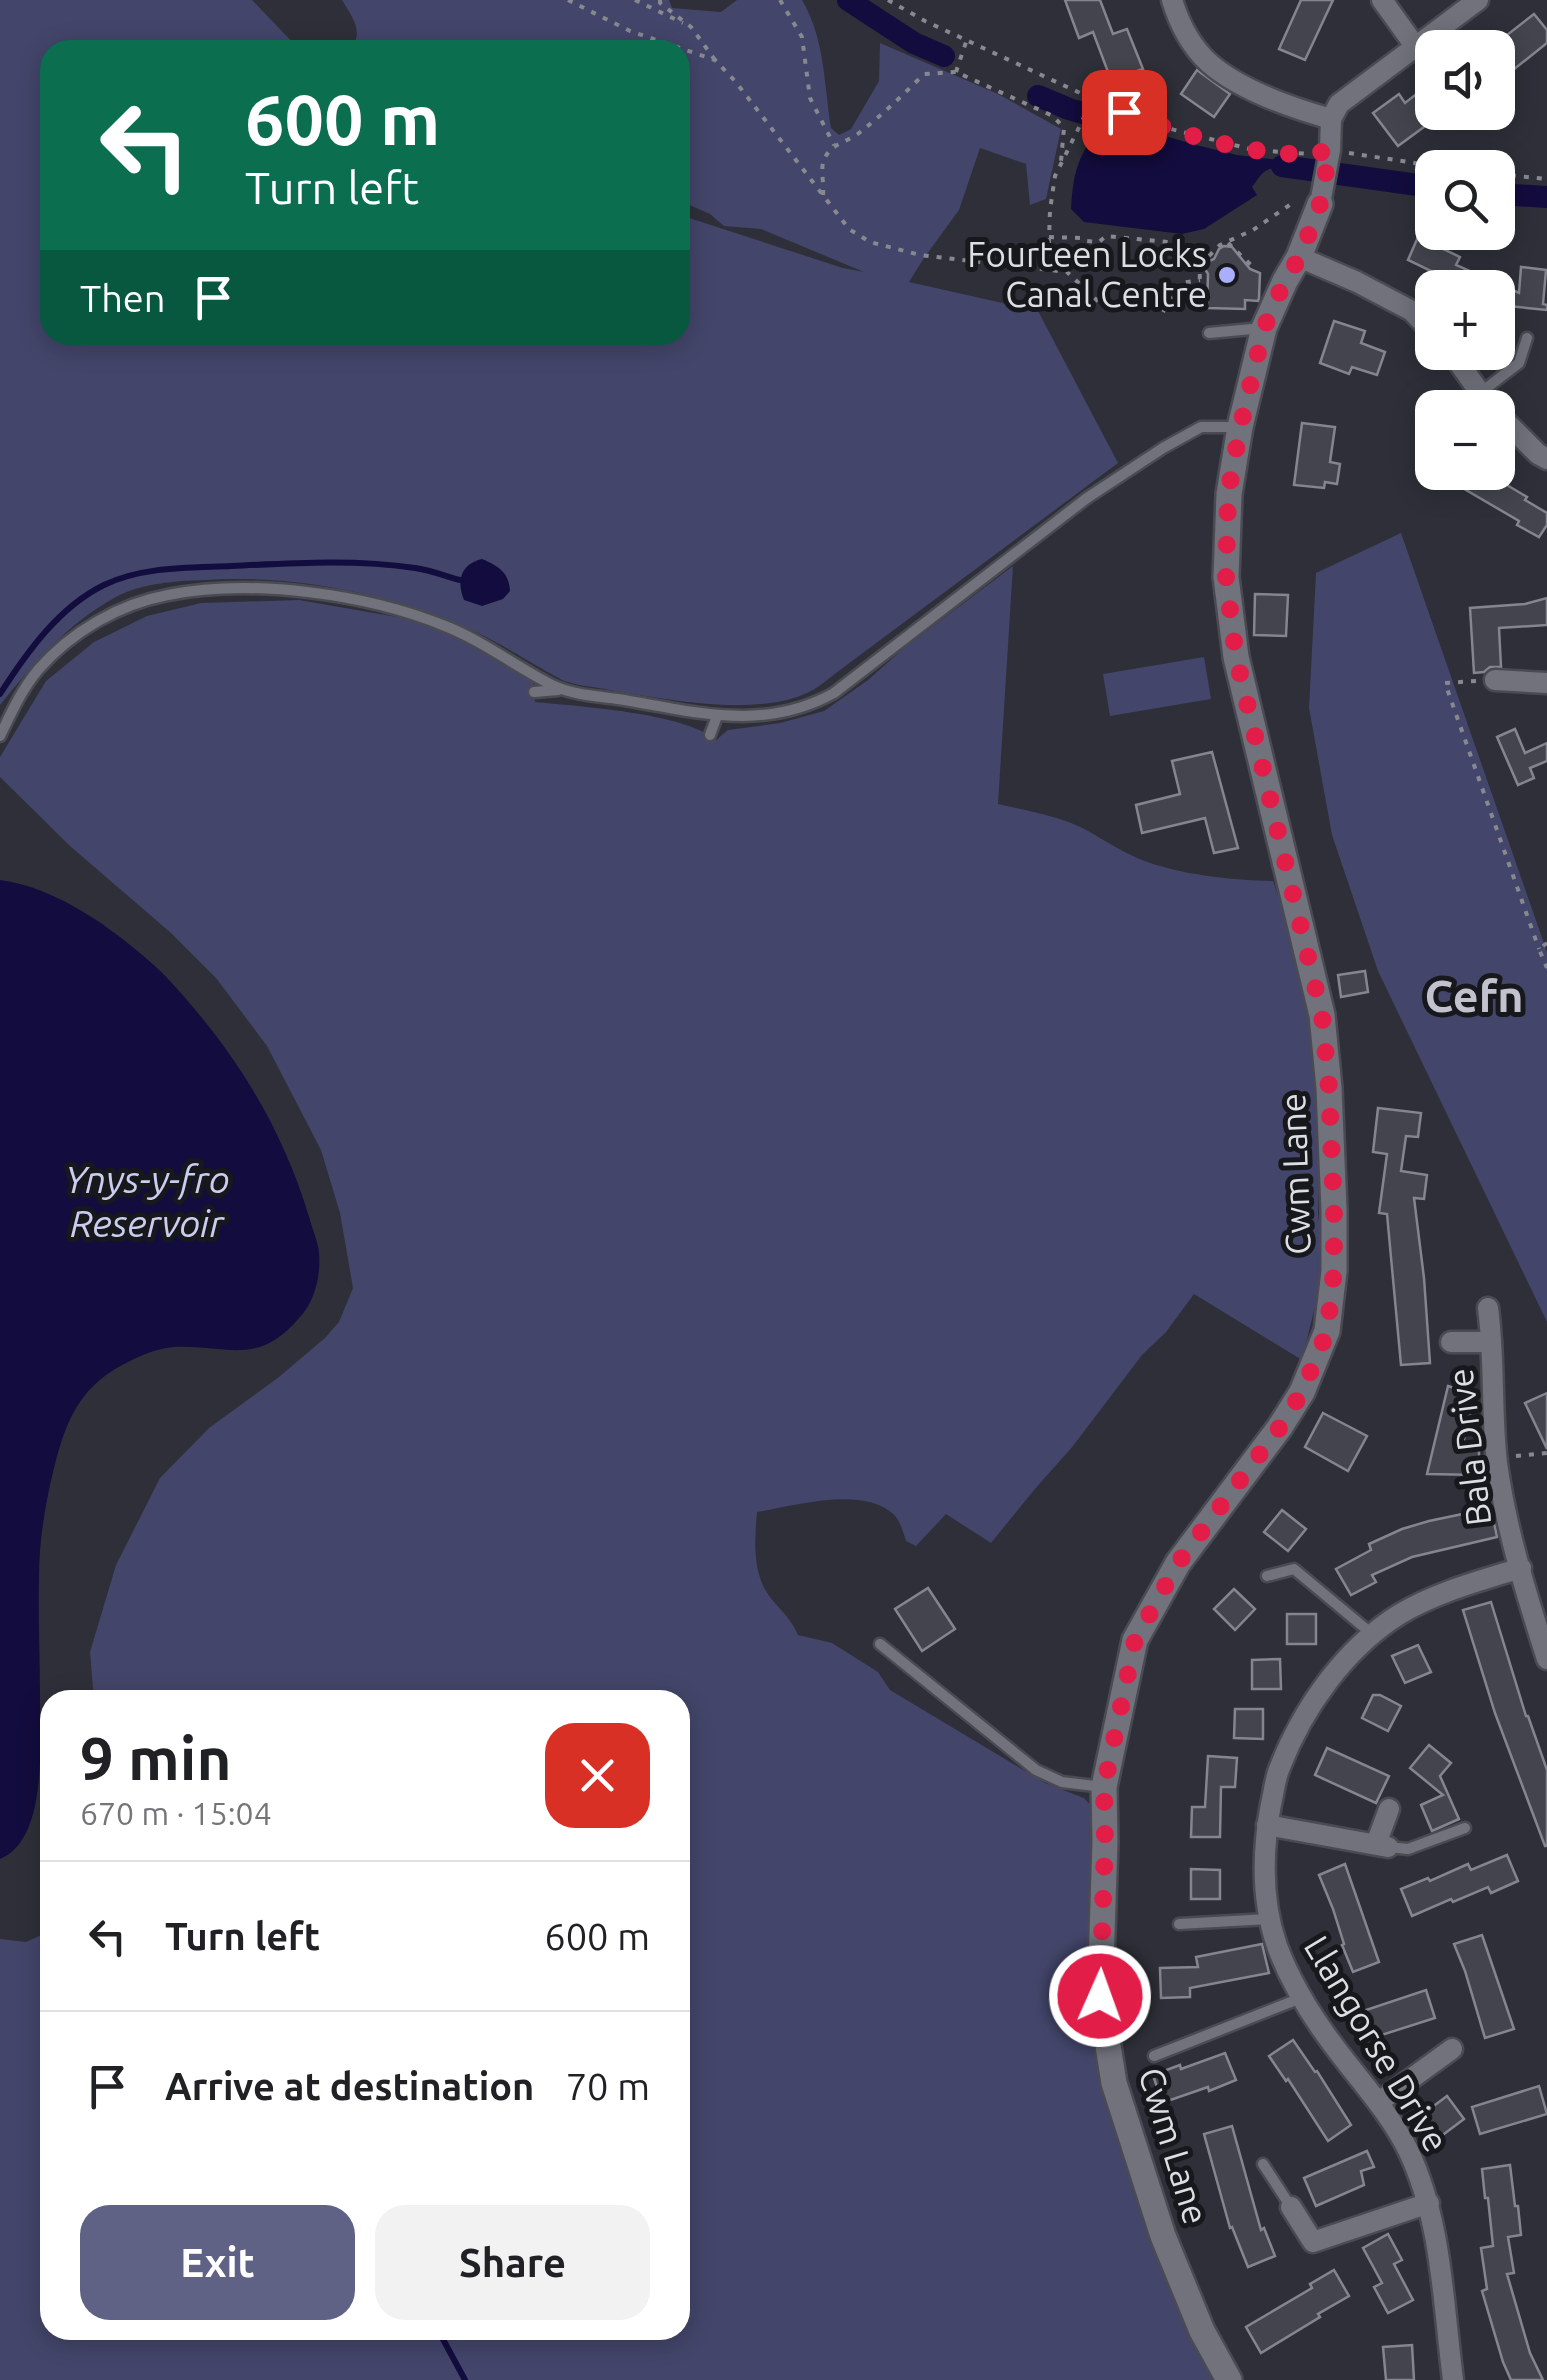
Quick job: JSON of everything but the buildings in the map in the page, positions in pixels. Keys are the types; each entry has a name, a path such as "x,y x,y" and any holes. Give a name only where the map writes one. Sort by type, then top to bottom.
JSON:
{"street":[{"path":"1172,0 1180,26 1208,62 1270,99 1331,119 1339,104 1415,46 1382,0"},
{"path":"1437,30 1478,0"},
{"name":"Cwm Lane","path":"1229,2380 1202,2331 1163,2236 1114,2083 1100,1996 1104,1787 1135,1640 1178,1563 1302,1392 1327,1332 1334,1271 1331,1140 1322,1015 1236,657 1226,578 1228,494 1240,428 1264,328 1300,257 1308,202 1330,153 1331,119"},
{"path":"1300,257 1415,313"},
{"path":"1515,431 1547,460"},
{"path":"1496,680 1547,683"},
{"name":"Bala Drive","path":"1488,1308 1502,1493 1547,1659"},
{"name":"Bala Drive","path":"1451,1342 1491,1342"},
{"name":"Llangorse Drive","path":"1453,2380 1429,2204 1408,2150 1380,2102 1345,2062 1302,1998 1278,1947 1264,1878 1267,1825 1278,1771 1296,1733 1322,1690 1352,1654 1400,1614 1452,1589 1520,1568"},
{"path":"1267,1825 1382,1846 1389,1809"},
{"path":"1380,2102 1452,2049"},
{"path":"1291,2207 1313,2242 1429,2204"}],"lane":[{"path":"1209,333 1264,328"},
{"path":"1494,390 1520,363 1528,338"},
{"path":"0,736 36,672 74,636 122,609 198,590 306,593 406,612 483,643 554,686 585,695 654,701 717,716 780,712 834,694 1087,498 1163,448 1201,427 1240,428"},
{"path":"534,692 564,689"},
{"path":"716,735 717,716"},
{"path":"1266,1576 1294,1569 1373,1634"},
{"path":"880,1644 1036,1770 1062,1782 1104,1787"},
{"path":"1382,1846 1408,1849 1466,1828"},
{"path":"1178,1924 1270,1919"},
{"path":"1154,2056 1302,1998"},
{"path":"1263,2164 1291,2207"}],"path":[{"path":"568,0 630,32 655,40"},
{"path":"635,0 692,27"},
{"path":"660,0 692,27 849,230 870,242 938,257 1067,272 1102,305"},
{"path":"780,0 802,36 810,98 834,145"},
{"path":"888,0 925,21 1155,125 1254,150 1330,153 1415,164"},
{"path":"956,72 967,39"},
{"path":"690,52 716,60"},
{"path":"823,194 823,163 834,145 881,117 924,74 956,72 1053,116 1064,128 1061,161"},
{"path":"1048,269 1054,176 1093,99"},
{"path":"1515,176 1547,179"},
{"path":"1199,305 1200,269 1220,245 1308,202"},
{"path":"1049,237 1099,242 1106,236 1188,244 1205,260"},
{"path":"1228,243 1254,268"},
{"path":"1163,312 1181,283 1200,280"},
{"path":"1452,682 1444,683 1547,968"},
{"path":"1539,949 1547,942"},
{"path":"1497,1459 1547,1453"}],"shaded area":[{"path":"0,0 252,0 290,40 40,40 40,345 690,345 690,218 864,272 761,229 724,226 690,205 690,40 355,40 357,31 342,0 669,0 672,8 721,12 737,0 802,0 819,46 831,128 839,135 851,129 879,81 880,43 998,94 1061,129 1046,199 1030,205 1026,164 980,148 959,210 909,282 1038,311 1118,463 809,692 785,700 727,705 579,685 564,681 478,633 413,608 310,584 240,579 159,584 116,597 67,632 0,705"},
{"path":"1401,533 1547,952 1547,1322 1378,971 1332,835 1309,708 1316,573"},
{"path":"1013,566 998,804 1067,821 1157,865 1206,876 1273,881 1297,948 1313,1013 1320,1112 1318,1214 1325,1266 1302,1360 1194,1294 991,1543 946,1514 916,1546 906,1541 895,1516 879,1505 845,1499 757,1512 755,1539 759,1575 765,1590 798,1635 832,1643 878,1672 890,1690 1045,1783 1084,1798 1094,1809 1095,1862 1086,2000 1078,2004 1096,2032 1218,2380 0,2380 0,1939 26,1942 40,1936 40,2340 690,2340 690,1690 93,1690 90,1652 116,1565 160,1478 209,1428 326,1337 339,1322 353,1288 340,1213 321,1150 267,1046 216,978 0,777 0,757 46,681 94,642 147,616 201,603 299,600 420,621 480,645 533,680 535,702 656,717 681,723 716,740 728,730 780,723 824,711"},
{"path":"1204,657 1211,699 1110,716 1103,674"}],"water":[{"path":"1091,114 1237,155 1310,164 1309,174 1286,168 1269,169 1252,187 1257,195 1204,229 1182,234 1084,222 1071,209"},
{"path":"482,559 502,571 510,591 503,599 482,606 464,600 460,586 465,569"},
{"name":"Ynys-y-fro Reservoir","path":"0,880 42,891 103,925 156,967 192,1006 246,1079 276,1132 300,1188 319,1261 310,1303 285,1333 270,1342 242,1350 175,1347 148,1353 100,1380 78,1405 53,1472 40,1550 38,1788 26,1832 16,1848 0,1859"}],"waterway":[{"path":"848,0 914,43 944,56"},
{"path":"1038,96 1116,123"},
{"path":"1282,166 1415,185"},
{"path":"1515,195 1547,197"},
{"path":"0,694 58,618 88,594 135,574 183,568 347,563 415,568 460,580"},
{"path":"443,2340 465,2380"}],"place":[{"name":"Fourteen Locks Canal Centre","path":"1227,275"}],"district":[{"name":"Cefn","path":"1474,996"}],"route":[{"path":"1100,1996 1104,1787 1135,1640 1178,1563 1302,1392 1327,1332 1334,1271 1329,1088 1322,1015 1236,657 1226,578 1228,494 1264,328 1300,257 1320,204 1330,150 1315,154 1254,150 1155,125 1124,112"}]}
